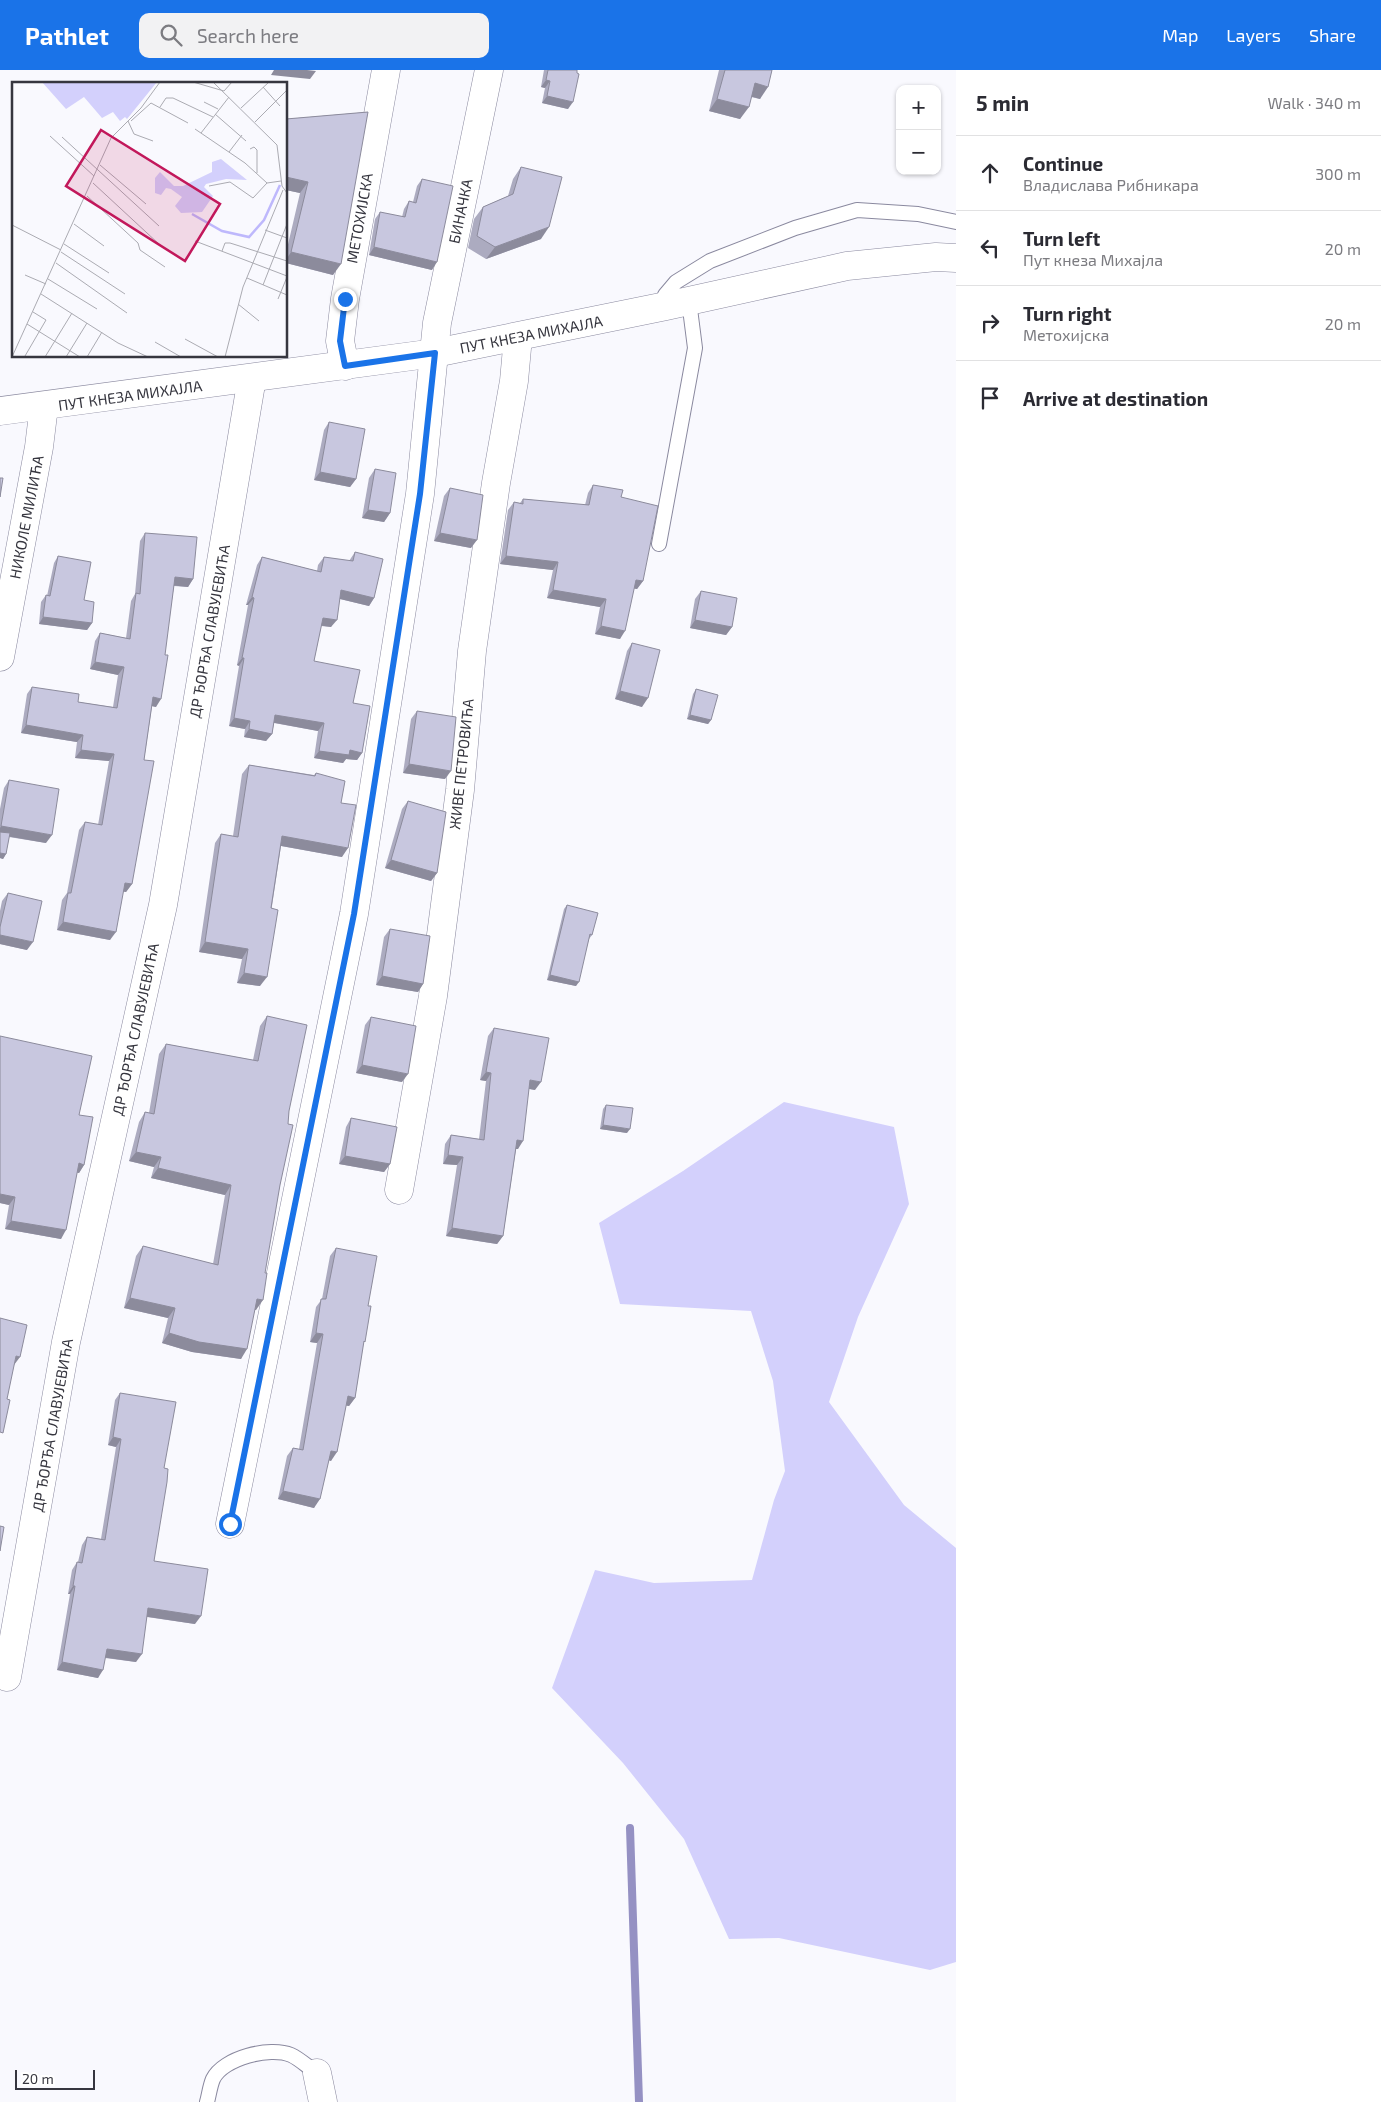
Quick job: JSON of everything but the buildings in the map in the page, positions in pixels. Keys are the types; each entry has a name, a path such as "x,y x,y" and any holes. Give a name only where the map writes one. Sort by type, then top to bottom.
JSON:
{"street":[{"name":"МЕТОХИЈСКА","path":"345,366 340,341 345,299 386,70"},
{"name":"БИНАЧКА","path":"230,1524 354,914 420,494 437,323 489,70"},
{"name":"ПУТ КНЕЗА МИХАЈЛА","path":"0,411 435,353 677,304 847,266 948,258"},
{"name":"ЖИВЕ ПЕТРОВИЋА","path":"399,1190 433,996 460,790 472,651 496,483 514,382 518,337"},
{"name":"ДР ЂОРЂА СЛАВУЈЕВИЋА","path":"7,1677 66,1342 163,905 252,378"},
{"name":"НИКОЛЕ МИЛИЋА","path":"0,657 39,447 44,406"},
{"path":"317,2073 323,2102"}],"lane":[{"path":"659,544 695,348 677,304 665,295 676,282 710,261 804,225 857,210 918,214 956,222"},
{"path":"207,2102 214,2078 226,2066 245,2057 266,2052 291,2055 317,2073"}],"shaded area":[{"path":"784,1102 894,1127 909,1204 858,1317 829,1402 904,1505 956,1548 956,1962 930,1970 779,1938 729,1939 684,1839 623,1763 552,1688 595,1570 654,1583 752,1580 774,1500 785,1471 773,1381 751,1311 620,1304 599,1223 683,1171"}],"waterway":[{"path":"630,1828 639,2102"}],"route":[{"path":"230,1524 354,914 420,494 435,353 345,366 340,341 345,299"}]}
